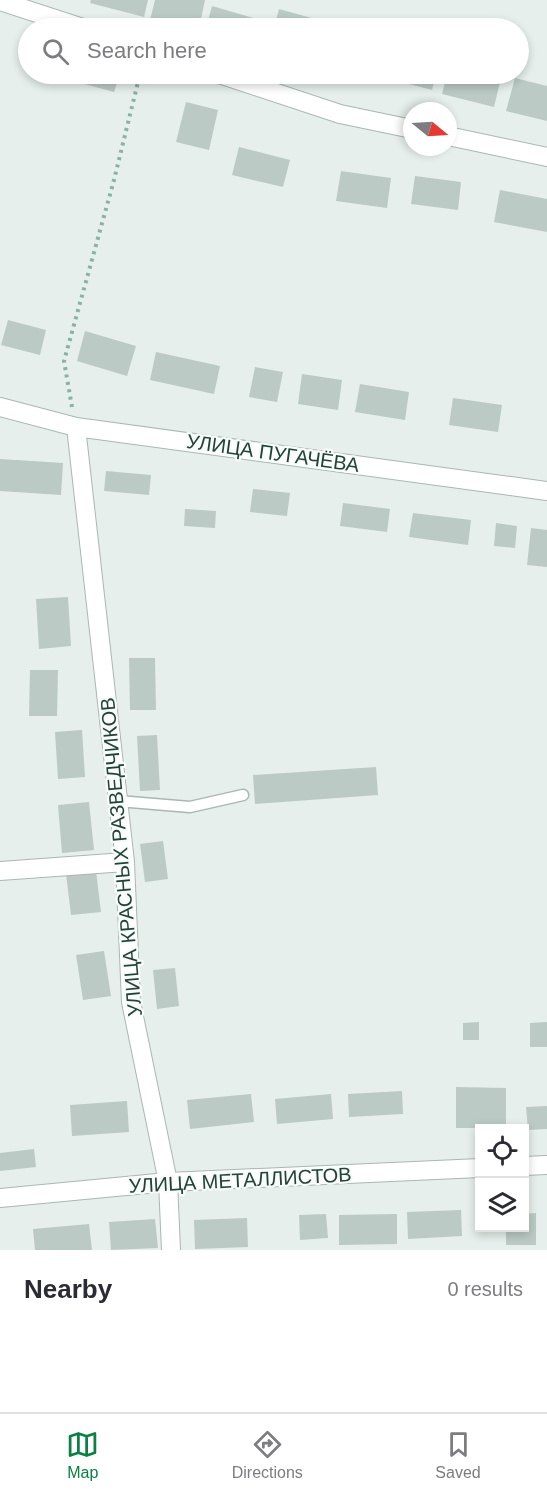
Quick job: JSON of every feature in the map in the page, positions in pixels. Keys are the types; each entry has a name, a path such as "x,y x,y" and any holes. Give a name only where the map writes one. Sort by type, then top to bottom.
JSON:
{"street":[{"path":"0,1 52,18"},
{"path":"249,84 340,114 403,127"},
{"path":"457,138 547,157"},
{"name":"УЛИЦА ПУГАЧЁВА","path":"0,407 76,427 547,491"},
{"name":"УЛИЦА КРАСНЫХ РАЗВЕДЧИКОВ","path":"76,427 125,862 131,1002 168,1182 171,1250"},
{"path":"0,871 125,862"},
{"path":"529,1166 547,1165"},
{"name":"УЛИЦА МЕТАЛЛИСТОВ","path":"0,1198 168,1182 475,1168"}],"lane":[{"path":"118,801 190,807 243,795"}],"path":[{"path":"76,427 64,361 114,180 138,84"}],"building":[{"path":"91,0 148,0 144,17 90,3"},
{"path":"155,0 205,0 201,18 150,18"},
{"path":"212,6 253,18 209,18"},
{"path":"279,9 312,18 277,18"},
{"path":"529,82 547,86 547,121 506,111 513,84 529,84"},
{"path":"84,84 117,84 114,92"},
{"path":"409,84 434,84 432,90"},
{"path":"444,84 500,84 494,107 442,94"},
{"path":"186,102 218,110 209,150 176,142"},
{"path":"239,147 290,160 283,187 232,175"},
{"path":"341,171 391,178 387,208 336,201"},
{"path":"415,176 461,182 458,210 411,204"},
{"path":"500,190 547,199 547,232 494,222"},
{"path":"8,320 46,330 40,355 1,345"},
{"path":"85,331 136,346 127,376 77,361"},
{"path":"156,352 220,366 214,394 150,380"},
{"path":"255,367 283,372 277,402 249,397"},
{"path":"302,374 342,380 338,410 298,404"},
{"path":"360,384 409,392 405,420 355,412"},
{"path":"453,398 502,405 498,432 449,425"},
{"path":"0,459 63,463 61,495 0,491"},
{"path":"106,471 151,475 149,495 104,491"},
{"path":"253,489 290,493 287,516 250,512"},
{"path":"343,503 390,509 387,532 340,526"},
{"path":"185,509 216,511 215,528 184,526"},
{"path":"413,513 471,520 468,545 409,537"},
{"path":"496,523 517,526 515,548 494,546"},
{"path":"531,528 547,530 547,567 527,565"},
{"path":"68,597 71,646 39,649 36,599"},
{"path":"129,658 155,658 156,710 130,710"},
{"path":"30,670 58,670 57,716 29,716"},
{"path":"82,730 85,777 58,779 55,732"},
{"path":"157,735 160,790 140,791 137,736"},
{"path":"376,767 378,795 255,804 253,775"},
{"path":"89,802 94,850 62,853 58,805"},
{"path":"163,841 168,879 145,882 140,844"},
{"path":"96,871 101,912 71,915 66,874"},
{"path":"104,951 111,996 83,1000 76,955"},
{"path":"175,968 179,1006 157,1009 153,970"},
{"path":"479,1022 479,1040 463,1040 463,1023"},
{"path":"547,1022 547,1047 530,1047 530,1023"},
{"path":"456,1087 506,1088 506,1124 475,1124 475,1128 456,1128"},
{"path":"402,1091 403,1114 349,1117 348,1094"},
{"path":"251,1094 254,1122 190,1129 187,1100"},
{"path":"331,1094 333,1119 277,1124 275,1099"},
{"path":"127,1101 129,1132 72,1136 70,1105"},
{"path":"547,1106 547,1129 529,1130 526,1107"},
{"path":"34,1149 36,1167 0,1171 0,1153"},
{"path":"461,1210 462,1236 408,1239 407,1212"},
{"path":"536,1213 536,1245 506,1245 506,1232 529,1232 529,1214"},
{"path":"326,1214 328,1238 300,1240 299,1215"},
{"path":"397,1214 397,1244 339,1245 339,1215"},
{"path":"247,1218 248,1247 195,1249 194,1220"},
{"path":"155,1219 158,1248 111,1250 109,1222"},
{"path":"89,1224 92,1250 35,1250 33,1229"}]}
